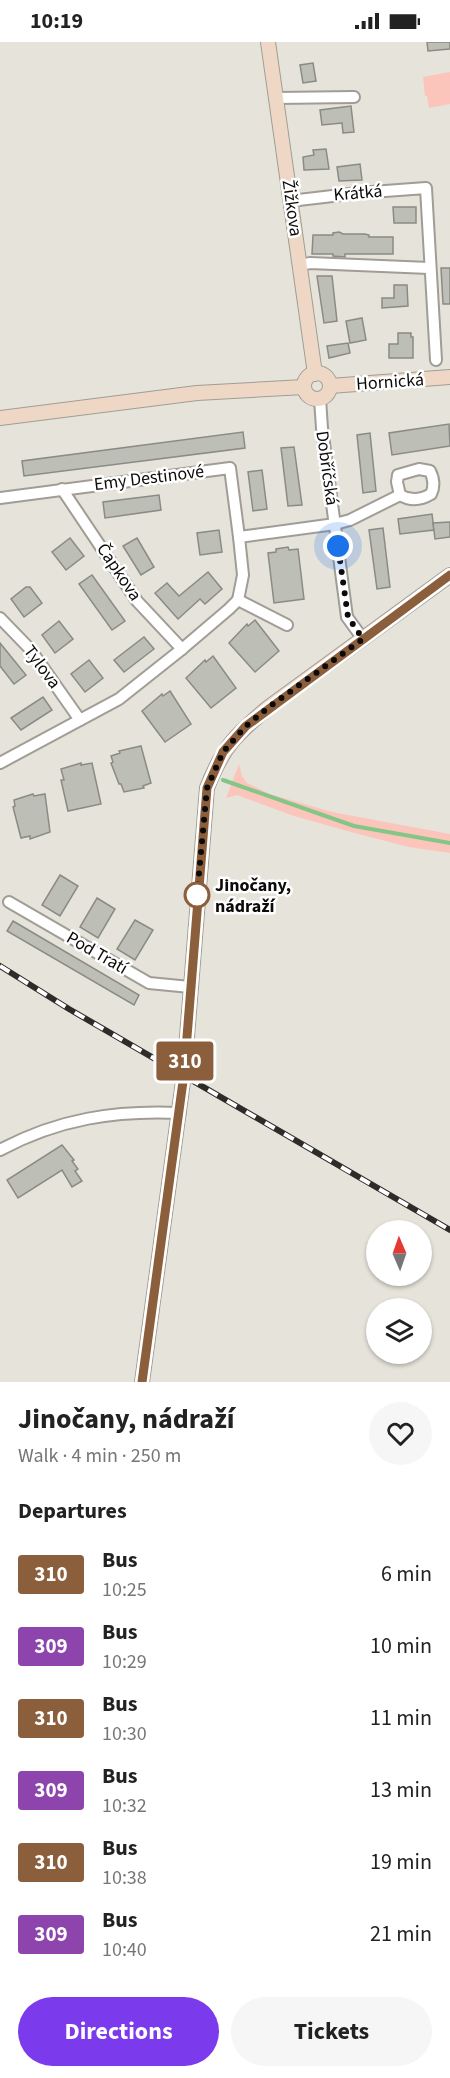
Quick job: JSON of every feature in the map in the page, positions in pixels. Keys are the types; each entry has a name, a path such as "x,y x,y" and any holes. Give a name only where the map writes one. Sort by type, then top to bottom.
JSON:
{"street":[{"name":"Žižkova","path":"268,42 315,374"},
{"path":"277,98 354,97"},
{"name":"Krátká","path":"291,201 426,188 429,268"},
{"path":"300,265 310,263 429,268 436,360"},
{"path":"315,374 324,375 330,386 327,394 320,399 308,395 304,387 307,378 315,374"},
{"name":"Hornická","path":"330,386 450,377"},
{"path":"0,418 197,393 304,387"},
{"name":"Dobříčská","path":"320,399 348,617 363,639"},
{"name":"Emy Destinové","path":"0,498 230,468 243,575 238,600"},
{"name":"Čapkova","path":"62,489 137,601 182,649"},
{"path":"239,537 335,524 350,520 400,495"},
{"path":"142,1382 180,1113 207,788 223,752 246,726 450,575"},
{"path":"0,763 119,699 182,649 238,600 287,625"},
{"name":"Tylova","path":"0,618 30,649 80,720"},
{"name":"Pod Tratí","path":"9,902 149,983 190,987"},
{"path":"0,1150 26,1136 102,1115 140,1111 180,1113"}],"shaded area":[{"path":"450,72 450,104 429,108 423,77"},
{"path":"239,764 242,776 247,783 270,794 332,812 450,834 450,853 409,847 358,834 294,816 237,795 226,798"}],"building":[{"path":"427,42 450,42 450,49 428,51"},
{"path":"313,63 316,81 303,83 300,65"},
{"path":"351,106 354,132 343,133 342,123 322,125 320,110"},
{"path":"326,149 329,169 304,170 303,157 314,155 313,150"},
{"path":"360,164 362,180 339,181 337,167"},
{"path":"393,207 416,207 416,223 394,223"},
{"path":"339,232 365,234 369,237 393,237 393,254 345,254 345,257 333,256 333,254 312,254 313,235 333,235"},
{"path":"441,268 450,268 450,304 443,304"},
{"path":"317,276 332,276 337,321 324,323"},
{"path":"394,285 407,285 408,306 382,308 382,298 394,298"},
{"path":"362,318 366,340 350,343 346,321"},
{"path":"398,333 411,333 413,358 389,358 389,344 398,344"},
{"path":"348,343 350,353 329,358 327,346"},
{"path":"449,424 450,446 392,455 389,433"},
{"path":"243,432 245,448 24,476 22,461"},
{"path":"370,433 376,491 363,493 357,435"},
{"path":"294,447 302,505 288,506 281,448"},
{"path":"262,470 267,509 253,511 248,472"},
{"path":"159,495 161,510 105,518 103,502"},
{"path":"432,514 434,530 400,534 398,519"},
{"path":"450,522 450,537 435,539 433,523"},
{"path":"383,528 390,587 377,589 369,530"},
{"path":"219,530 222,552 200,555 197,533"},
{"path":"70,538 84,556 66,570 52,552"},
{"path":"137,538 154,567 141,575 123,546"},
{"path":"288,547 289,550 298,549 304,599 274,603 268,553"},
{"path":"208,572 222,589 205,604 200,599 178,619 155,593 167,583 179,596"},
{"path":"92,575 125,621 112,630 79,584"},
{"path":"26,587 30,587 42,603 24,617 11,599"},
{"path":"255,620 279,651 255,672 229,643 247,624 248,626"},
{"path":"59,621 73,639 55,653 42,635"},
{"path":"144,637 154,649 124,672 114,660"},
{"path":"0,643 26,675 14,684 0,666"},
{"path":"213,656 236,688 211,708 186,678 205,660 206,662"},
{"path":"89,660 103,678 85,692 71,674"},
{"path":"170,691 191,724 165,742 142,711 162,694 163,696"},
{"path":"43,697 52,710 21,730 11,718"},
{"path":"141,746 151,783 143,786 144,788 124,792 111,763 113,762 111,756 120,753 119,751"},
{"path":"81,763 81,765 92,763 101,804 68,811 61,780 64,780 61,769"},
{"path":"33,794 34,796 45,794 50,832 30,839 30,836 21,838 13,807 15,806 14,800"},
{"path":"60,875 78,886 60,916 42,905"},
{"path":"97,898 115,909 98,938 80,927"},
{"path":"135,920 153,930 135,960 117,949"},
{"path":"13,921 139,995 134,1005 7,931"},
{"path":"62,1145 74,1160 72,1161 78,1169 75,1171 82,1181 72,1187 62,1170 18,1198 7,1180"}],"waterway":[{"path":"223,780 354,826 450,843"}],"railway":[{"path":"0,966 69,1009 450,1230"}],"bus line":[{"name":"310","path":"142,1382 180,1113 207,788 223,752 246,726 450,575"}],"place":[{"name":"Jinočany, nádraží","path":"197,895"}],"route":[{"path":"197,895 207,788 223,752 246,726 269,707 363,639 348,617 338,546"}]}
